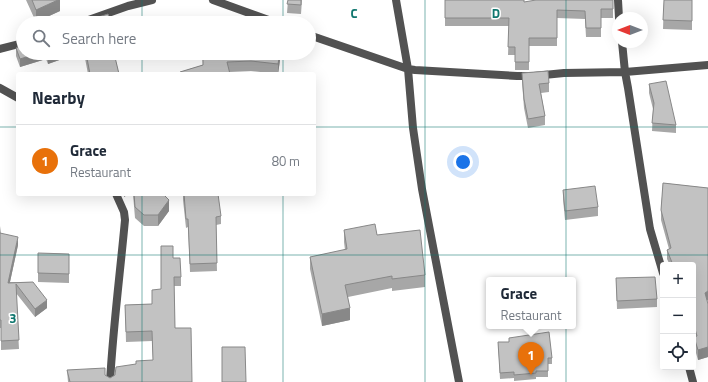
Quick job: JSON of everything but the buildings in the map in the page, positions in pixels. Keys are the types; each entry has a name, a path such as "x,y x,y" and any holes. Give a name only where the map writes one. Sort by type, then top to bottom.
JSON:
{"street":[{"path":"100,16 128,6 152,0"},
{"path":"213,0 258,16"},
{"path":"396,0 408,69 422,189 459,382"},
{"path":"618,0 619,12"},
{"path":"316,37 408,69 516,76 564,73 625,72 708,65"},
{"path":"0,49 16,45"},
{"path":"623,48 625,72 650,229 660,263"},
{"path":"0,88 16,97"},
{"path":"110,382 112,335 125,220 124,212 117,196"},
{"path":"690,370 693,382"}],"place":[{"name":"Grace","path":"531,375"}]}
